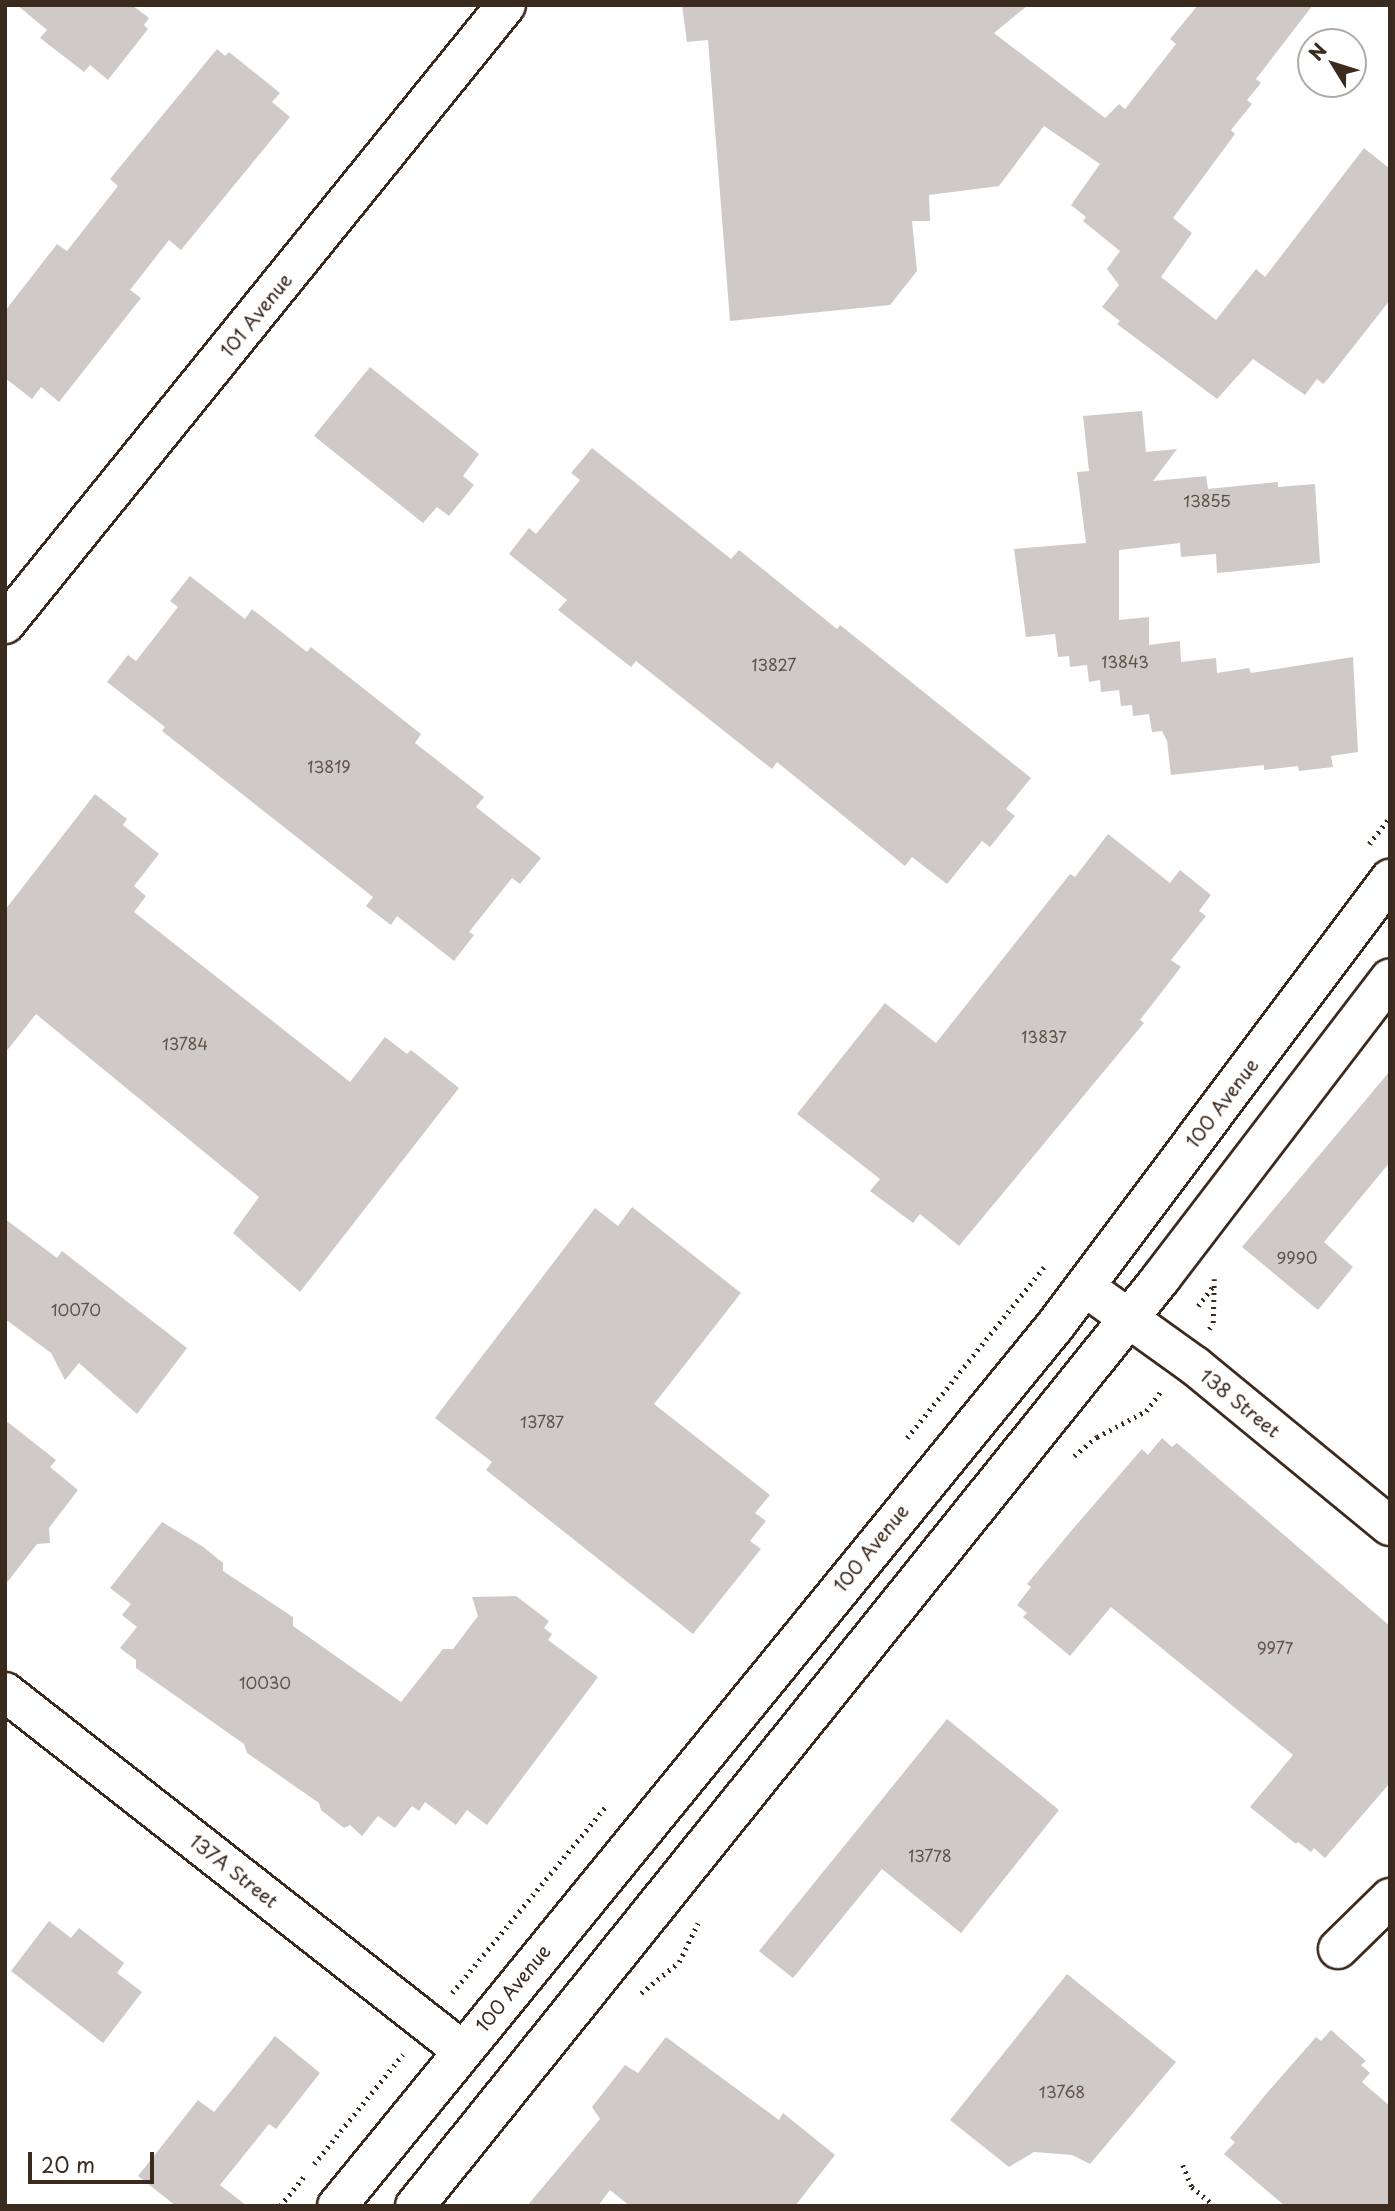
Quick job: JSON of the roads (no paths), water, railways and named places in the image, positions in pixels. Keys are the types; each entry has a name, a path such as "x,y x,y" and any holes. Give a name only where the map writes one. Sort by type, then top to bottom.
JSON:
{"main road":[{"name":"101 Avenue","path":"5,624 506,5"},
{"name":"100 Avenue","path":"337,2206 1085,1287 1390,879"},
{"path":"415,2206 1128,1318 1390,978"},
{"name":"138 Street","path":"1085,1287 1195,1366 1390,1526"},
{"name":"137A Street","path":"5,1692 463,2051"},
{"path":"1338,1949 1390,1898"}]}
